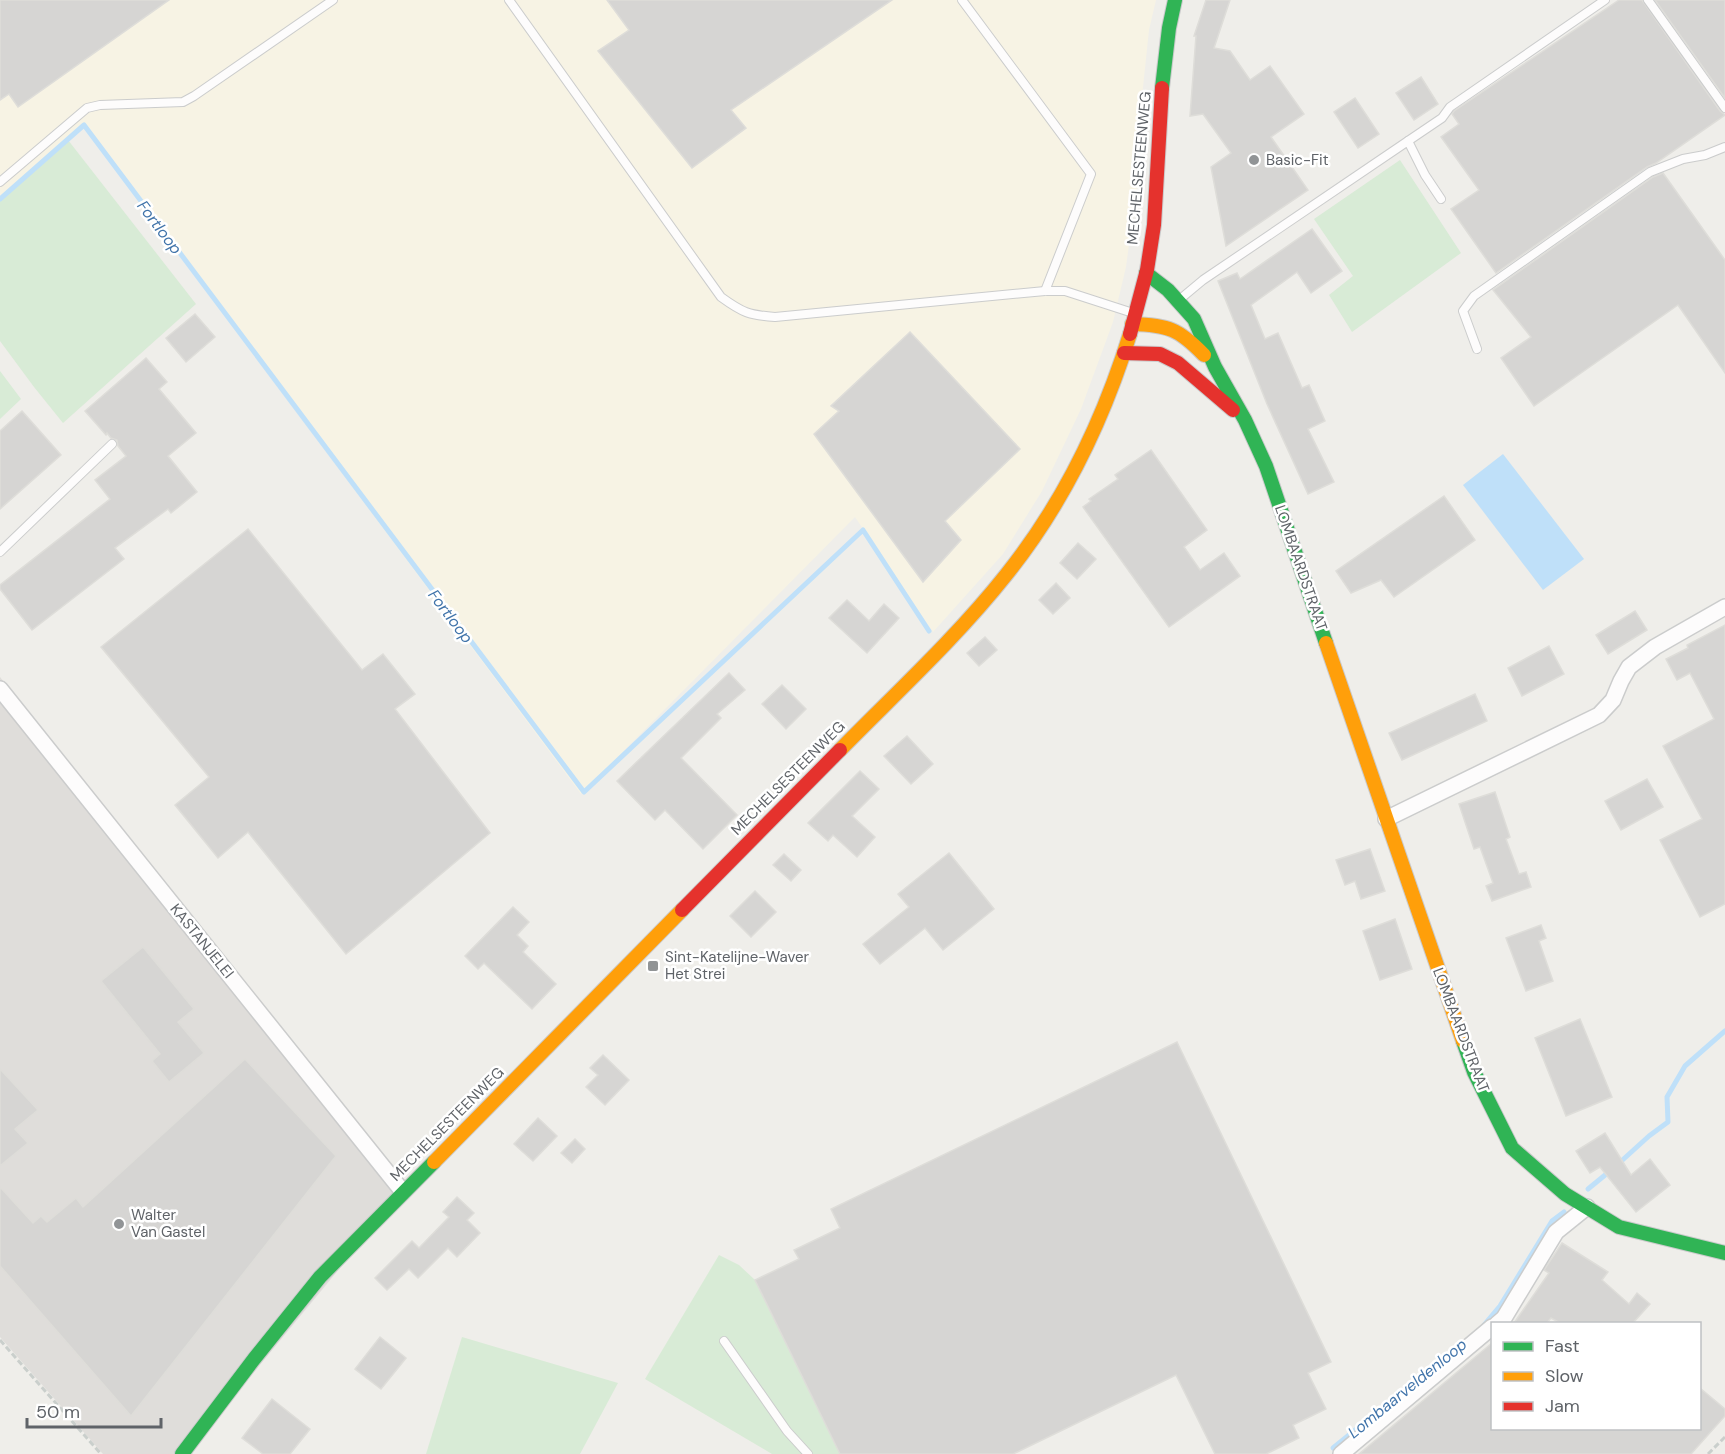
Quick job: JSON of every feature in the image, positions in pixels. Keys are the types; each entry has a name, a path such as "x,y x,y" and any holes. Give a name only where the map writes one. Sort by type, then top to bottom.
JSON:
{"street":[{"name":"MECHELSESTEENWEG","path":"182,1454 320,1277 892,697 981,605 1009,572 1058,500 1082,456 1124,353 1134,319 1146,273 1154,226 1166,51 1175,0"},
{"name":"LOMBAARDSTRAAT","path":"1146,273 1168,290 1194,319 1215,367 1245,420 1266,466 1474,1072 1512,1148 1565,1194 1619,1227 1725,1253"},
{"name":"LOMBAARDSTRAAT","path":"1134,319 1168,326 1186,336 1215,367"},
{"name":"LOMBAARDSTRAAT","path":"1124,353 1160,354 1178,363 1245,420"},
{"path":"1386,819 1599,715 1613,700 1629,667 1655,647 1725,607"},
{"name":"KASTANJELEI","path":"0,689 403,1192"},
{"path":"1498,1322 1504,1317 1556,1232 1587,1207"},
{"path":"1340,1454 1491,1328"}],"lane":[{"path":"0,182 87,108 100,105 183,102 333,0"},
{"path":"509,0 722,297 736,308 751,315 775,317 1065,291 1134,319"},
{"path":"962,0 1091,174 1045,291"},
{"path":"1178,301 1203,280 1442,118 1450,107 1605,0"},
{"path":"1648,0 1725,108"},
{"path":"1408,141 1425,175 1441,199"},
{"path":"1477,349 1464,311 1474,296 1650,172 1683,159 1706,155 1725,147"},
{"path":"0,552 112,444"},
{"path":"724,1341 788,1431 808,1454"}],"path":[{"path":"0,1340 101,1454"},
{"path":"1708,1454 1725,1437"}],"shaded area":[{"path":"0,0 1156,0 1149,30 1142,97 1137,185 1126,267 1113,322 1081,409 1042,491 1003,554 933,632 855,517 581,794 84,127 0,199"},
{"path":"0,677 403,1192 186,1454 103,1454 0,1337"}],"green space":[{"path":"68,140 196,304 63,423 0,341 0,199"},
{"path":"1400,160 1461,253 1352,332 1329,295 1353,276 1314,219"},
{"path":"0,371 21,399 0,419"},
{"path":"719,1255 739,1265 755,1280 840,1454 772,1454 645,1379"},
{"path":"462,1337 618,1383 580,1454 426,1454"}],"water":[{"path":"1503,454 1584,559 1543,590 1463,485"}],"building":[{"path":"0,0 169,0 18,107 9,94 0,100"},
{"path":"607,0 892,0 731,110 746,128 692,168 598,51 629,30"},
{"name":"Basic-Fit","path":"1206,0 1230,0 1214,48 1230,51 1250,80 1270,66 1304,114 1271,137 1308,190 1226,246 1211,167 1231,153 1203,114 1190,116 1196,36 1194,36"},
{"path":"1619,0 1642,0 1725,115 1496,273 1451,209 1479,190 1441,137 1459,124 1452,114 1454,111"},
{"path":"1655,0 1725,0 1725,98"},
{"path":"1421,77 1438,104 1414,120 1396,93"},
{"path":"1355,98 1379,134 1358,148 1334,112"},
{"path":"1663,173 1725,260 1725,373 1678,305 1534,406 1501,358 1531,337 1493,290 1653,177"},
{"path":"1312,229 1342,271 1311,293 1297,272 1251,305 1265,339 1278,333 1302,388 1309,385 1325,421 1308,429 1334,482 1308,494 1267,404 1218,281 1237,273 1240,279"},
{"path":"195,314 215,337 186,362 166,338"},
{"path":"910,332 1020,449 945,521 961,540 923,582 814,434 839,411 831,406"},
{"path":"146,358 167,382 159,389 196,433 168,456 197,492 171,513 168,509 115,548 124,559 32,630 0,589 0,585 110,499 95,480 126,456 118,446 117,440 111,438 107,433 106,435 85,411"},
{"path":"22,411 61,455 0,509 0,431"},
{"path":"1151,450 1207,530 1184,547 1200,570 1224,553 1240,576 1169,627 1083,507 1091,501 1089,499 1118,479 1115,475"},
{"path":"1444,496 1475,540 1394,597 1381,580 1351,593 1336,571"},
{"path":"248,529 362,670 383,654 415,694 395,709 490,833 346,954 248,832 218,858 175,805 209,777 101,647"},
{"path":"1078,543 1096,559 1077,579 1060,563"},
{"path":"1056,583 1070,598 1053,614 1039,600"},
{"path":"847,600 869,621 884,604 899,618 867,653 829,618"},
{"path":"1635,611 1647,630 1608,654 1596,635"},
{"path":"1725,625 1725,904 1700,917 1660,840 1702,819 1663,746 1714,719 1690,673 1677,680 1666,659"},
{"path":"985,637 997,650 979,666 967,653"},
{"path":"1549,646 1564,674 1522,696 1508,668"},
{"path":"729,673 745,690 717,714 721,718 681,758 737,815 703,849 665,810 655,820 617,781"},
{"path":"782,685 806,709 786,729 762,704"},
{"path":"1475,694 1487,721 1402,760 1389,733"},
{"path":"907,736 933,764 911,784 884,756"},
{"path":"860,771 879,789 852,816 875,837 857,857 833,835 828,841 808,823"},
{"path":"1647,779 1663,807 1621,830 1605,801"},
{"path":"1495,792 1510,837 1506,839 1519,874 1526,872 1531,887 1492,901 1486,886 1493,883 1480,847 1474,849 1459,804"},
{"path":"1370,849 1385,891 1361,899 1355,881 1345,885 1336,860"},
{"path":"949,853 994,909 943,950 925,928 880,964 863,944 909,907 898,894"},
{"path":"784,854 801,870 791,881 773,865"},
{"path":"755,891 776,912 751,937 730,916"},
{"path":"513,907 529,922 517,935 528,946 523,952 556,984 532,1009 484,963 478,969 465,956"},
{"path":"1395,919 1412,969 1380,980 1363,931"},
{"path":"1541,925 1546,938 1539,941 1553,981 1526,991 1506,938"},
{"path":"143,947 194,1009 178,1022 204,1053 169,1082 152,1061 160,1054 101,981"},
{"path":"1580,1019 1612,1097 1566,1116 1535,1038"},
{"path":"1177,1042 1331,1362 1308,1373 1326,1409 1293,1425 1299,1438 1266,1454 1215,1454 1176,1375 1013,1454 840,1454 755,1280 799,1259 794,1250 840,1228 831,1209"},
{"path":"603,1055 629,1080 605,1105 586,1087 598,1075 590,1068"},
{"path":"245,1059 336,1156 131,1416 0,1266 0,1187 33,1223 41,1216 47,1222 76,1198 83,1207"},
{"path":"0,1069 38,1110 15,1129 28,1143 0,1166"},
{"path":"538,1118 557,1136 533,1161 514,1144"},
{"path":"1605,1133 1631,1175 1650,1159 1670,1185 1636,1212 1600,1167 1590,1173 1576,1151"},
{"path":"575,1139 585,1149 572,1163 561,1153"},
{"path":"457,1197 474,1213 467,1220 480,1233 457,1257 448,1248 418,1278 409,1269 387,1290 375,1278 412,1241 419,1248 449,1217 443,1212"},
{"path":"1562,1243 1608,1272 1602,1280 1629,1304 1637,1293 1650,1304 1634,1322 1558,1322 1551,1318 1548,1322 1515,1322 1549,1273 1544,1270"},
{"path":"380,1337 406,1358 381,1389 355,1369"},
{"path":"1491,1344 1491,1430 1701,1430 1701,1389 1725,1409 1725,1416 1691,1454 1359,1454"},
{"path":"272,1399 310,1429 290,1454 263,1454 242,1438"}],"waterway":[{"name":"Fortloop","path":"0,199 84,125 584,792 863,530 929,631"},
{"name":"Lombaarveldenloop","path":"1617,1165 1668,1122 1667,1097 1685,1066 1725,1031"},
{"name":"Lombaarveldenloop","path":"1588,1189 1610,1171"},
{"name":"Lombaarveldenloop","path":"1484,1325 1500,1306 1552,1221 1564,1212"},
{"name":"Lombaarveldenloop","path":"1333,1448 1433,1367"}],"traffic: fast":[{"path":"1162,88 1169,28 1175,0"},
{"path":"1146,273 1168,290 1194,319 1215,367 1245,420 1266,466 1326,643"},
{"path":"1463,1041 1474,1072 1512,1148 1565,1194 1619,1227 1725,1253"},
{"path":"182,1454 320,1277 434,1162"}],"traffic: slow":[{"path":"1132,324 1172,330 1187,339 1204,355"},
{"path":"840,750 967,621 1027,548 1046,520 1094,430 1130,334"},
{"path":"1326,643 1463,1041"},
{"path":"434,1162 682,910"}],"traffic: jam":[{"path":"1130,334 1147,270 1154,225 1162,88"},
{"path":"1124,353 1160,354 1178,363 1233,410"},
{"path":"682,910 840,750"}],"place":[{"name":"Basic-Fit","path":"1254,160"},
{"name":"Sint-Katelijne-Waver Het Strei","path":"653,966"},
{"name":"Walter Van Gastel","path":"119,1224"}]}
